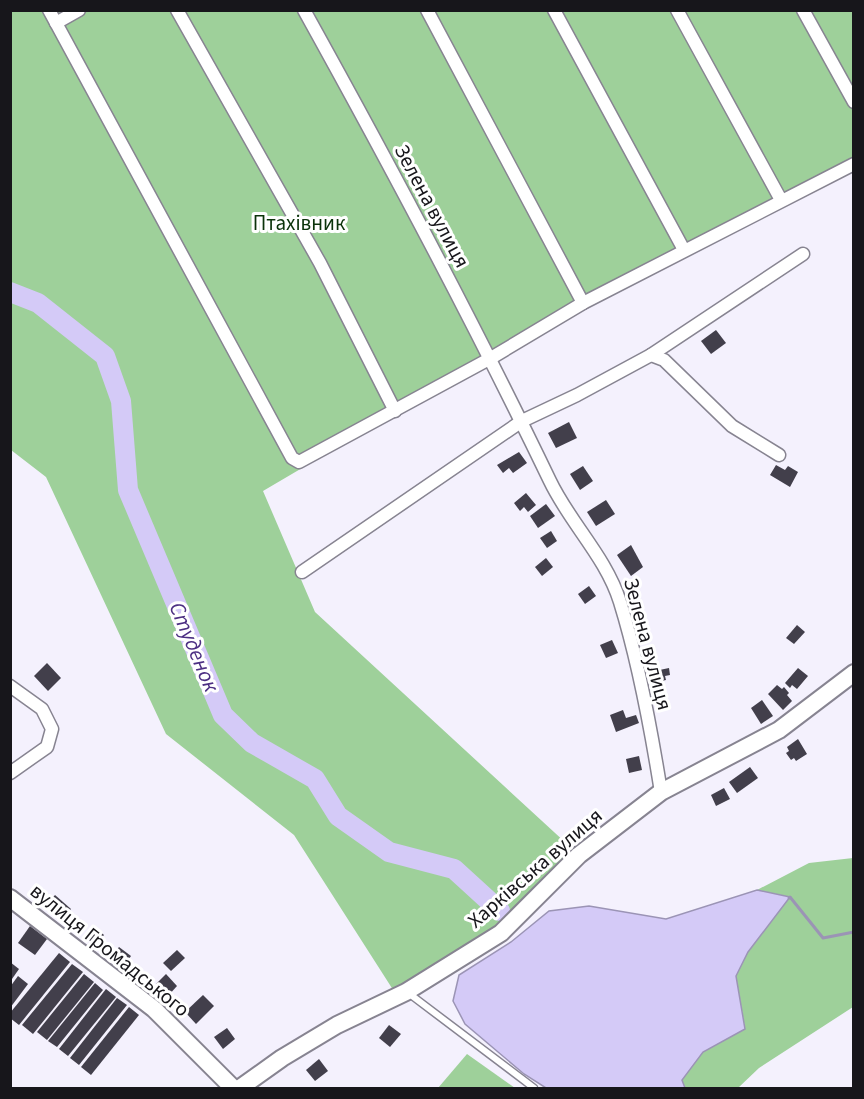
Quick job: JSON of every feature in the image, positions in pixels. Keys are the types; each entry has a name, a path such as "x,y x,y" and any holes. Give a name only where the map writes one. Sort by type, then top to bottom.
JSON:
{"street":[{"path":"49,10 292,458 298,462 491,358 583,303 854,164"},
{"path":"56,23 79,10"},
{"path":"177,10 320,263 395,411"},
{"name":"Зелена вулиця","path":"304,10 491,358 551,484 609,572 620,601 651,730 661,792"},
{"path":"427,10 583,303"},
{"path":"554,10 684,250"},
{"path":"677,10 781,200"},
{"path":"803,10 854,102"},
{"path":"302,572 522,421 577,395 651,355 803,254"},
{"path":"651,355 664,360 732,426 779,454"},
{"name":"Харківська вулиця","path":"240,1089 282,1058 337,1025 406,992 501,933 579,855 661,792 778,730 854,673"},
{"path":"10,686 42,709 52,729 47,747 10,773"},
{"name":"вулиця Громадського","path":"10,898 154,1009 232,1089"}],"lane":[{"path":"406,992 534,1089"}],"green space":[{"name":"Птахівник","path":"10,11 804,11 853,101 853,164 571,310 263,491 315,612 579,855 501,933 397,996 294,835 166,734 46,477 11,450"},
{"path":"807,11 853,11 853,92"},
{"path":"853,858 853,1007 759,1068 738,1088 685,1088 682,1080 703,1052 745,1028 736,976 748,952 790,897 757,890 809,863"},
{"path":"467,1054 515,1088 438,1088"}],"shaded area":[{"path":"757,890 790,897 748,952 736,976 745,1029 703,1052 682,1080 685,1088 546,1088 524,1074 465,1024 453,1001 459,975 511,942 549,911 589,906 666,919"}],"building":[{"path":"716,330 726,343 711,354 701,341"},
{"path":"569,422 577,438 556,448 548,433"},
{"path":"519,452 527,463 513,473 509,468 503,473 497,465"},
{"path":"776,465 785,470 788,466 798,472 790,487 770,475"},
{"path":"583,466 593,481 580,490 570,474"},
{"path":"526,493 536,505 528,512 524,507 520,511 514,503"},
{"path":"606,500 615,514 596,526 587,512"},
{"path":"546,504 555,516 538,528 530,516"},
{"path":"551,531 557,541 547,548 540,538"},
{"path":"631,545 643,567 631,576 617,555"},
{"path":"546,558 553,567 542,576 535,567"},
{"path":"589,586 596,596 585,604 578,594"},
{"path":"797,625 805,632 794,644 786,638"},
{"path":"612,640 618,653 606,658 600,645"},
{"path":"47,663 61,678 48,691 34,676"},
{"path":"669,668 670,675 665,676 666,680 652,683 650,672"},
{"path":"798,668 808,676 797,689 792,685 790,688 785,683"},
{"path":"777,685 782,689 784,687 792,701 783,710 768,694"},
{"path":"762,700 773,716 761,724 751,708"},
{"path":"623,710 626,718 636,715 639,723 616,732 610,715"},
{"path":"798,739 807,754 796,761 794,758 791,760 786,753 789,751 787,747"},
{"path":"639,756 642,770 629,773 626,759"},
{"path":"750,767 758,778 737,793 729,782"},
{"path":"724,788 730,799 716,806 711,795"},
{"path":"55,895 71,909 62,919 46,905"},
{"path":"30,926 47,939 35,955 18,943"},
{"path":"94,926 104,935 95,945 85,937"},
{"path":"119,947 131,956 122,969 109,959"},
{"path":"177,950 185,958 171,971 163,963"},
{"path":"59,953 70,962 19,1025 10,1018 10,1013"},
{"path":"10,962 19,969 12,979 10,978"},
{"path":"72,964 83,972 33,1034 22,1025"},
{"path":"84,974 94,982 47,1040 37,1032"},
{"path":"166,974 177,986 168,996 156,984"},
{"path":"18,976 28,984 10,1008 10,987"},
{"path":"95,983 103,990 57,1047 48,1041"},
{"path":"106,989 116,997 68,1056 59,1049"},
{"path":"203,995 214,1006 196,1024 185,1012"},
{"path":"117,998 127,1005 79,1065 70,1058"},
{"path":"129,1007 139,1015 91,1075 81,1067"},
{"path":"389,1025 401,1034 390,1047 379,1038"},
{"path":"227,1028 235,1039 223,1049 214,1037"},
{"path":"319,1059 328,1071 315,1081 306,1070"}],"waterway":[{"name":"Студенок","path":"10,292 38,303 105,356 121,401 128,490 223,715 252,743 315,779 338,816 389,852 454,869 500,911"},
{"path":"789,898 823,938 854,932"}]}
